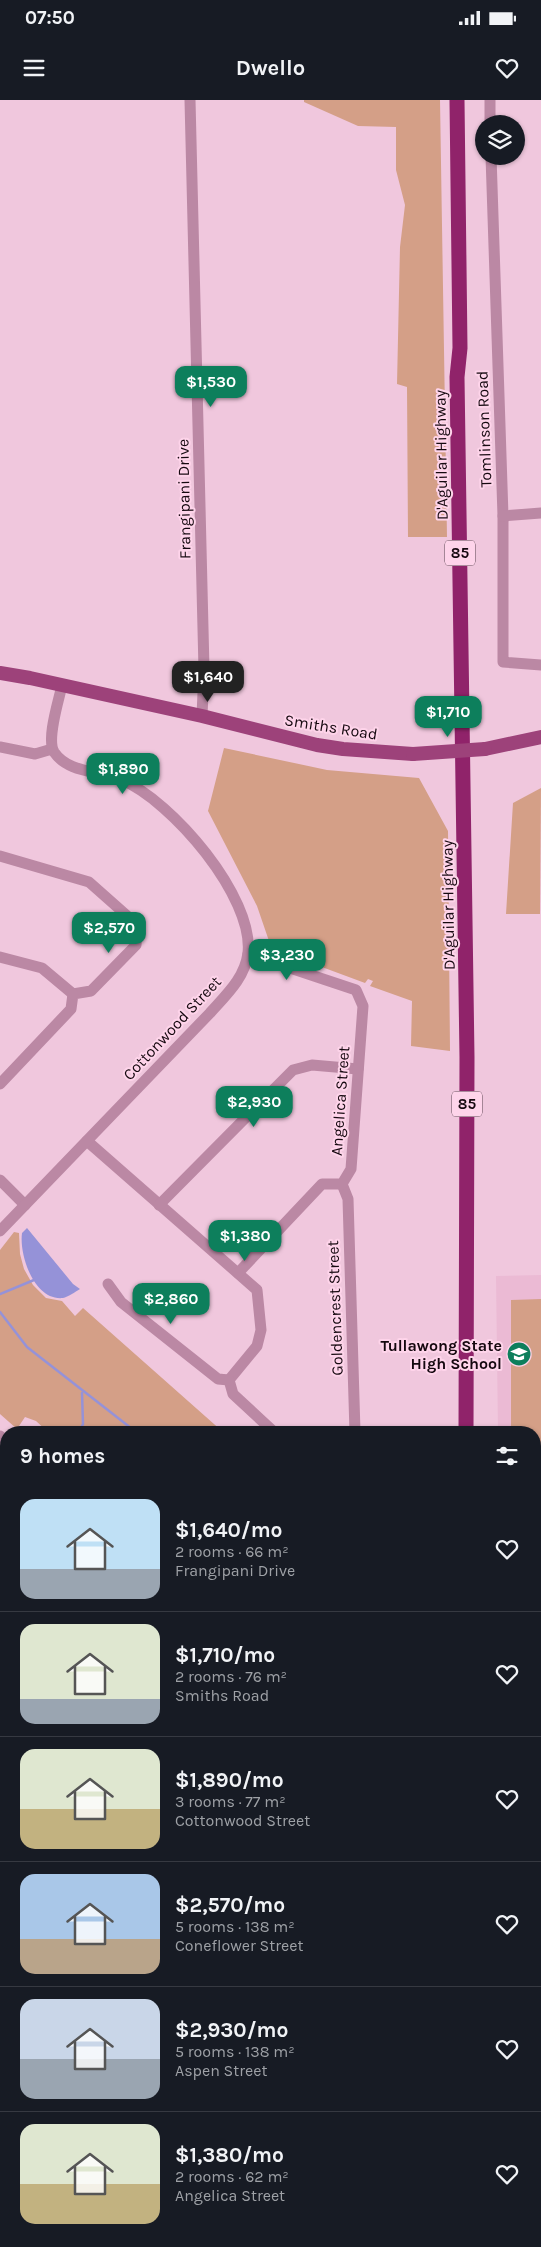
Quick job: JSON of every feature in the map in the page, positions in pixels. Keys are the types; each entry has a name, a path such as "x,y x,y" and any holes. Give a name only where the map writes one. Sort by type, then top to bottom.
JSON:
{"highway":[{"name":"D'Aguilar Highway","path":"451,100 453,337 457,377 467,1057 466,1426"},
{"name":"D'Aguilar Highway","path":"457,100 460,348 457,377"}],"main road":[{"name":"Smiths Road","path":"0,674 62,685 202,716 317,745 368,752 413,754 485,748 541,737"}],"street":[{"name":"Frangipani Drive","path":"190,100 204,669 202,716"},
{"path":"490,100 490,115"},
{"name":"Tomlinson Road","path":"491,165 503,516 503,662 541,665"},
{"path":"503,516 541,513"},
{"path":"0,747 34,754 52,749 51,736 62,685"},
{"name":"Cottonwood Street","path":"0,1231 210,1013 240,978 248,954 248,934 243,914 211,858 184,829 145,793 122,780 72,766 61,761 52,749"},
{"path":"0,856 89,882 133,921 138,932 136,945 91,991 73,994 42,968 0,957"},
{"name":"Angelica Street","path":"248,954 356,990 363,1006 351,1169 342,1184"},
{"path":"0,1084 71,1009 73,994"},
{"path":"159,1206 293,1070 312,1065 358,1069"},
{"path":"87,1141 257,1290 261,1330 257,1346 229,1380"},
{"path":"0,1180 25,1205"},
{"path":"238,1274 322,1184 342,1184"},
{"name":"Goldencrest Street","path":"342,1184 348,1199 355,1426"},
{"path":"108,1284 121,1302 218,1379 229,1380"},
{"path":"229,1380 233,1394 268,1426"},
{"path":"541,1636 541,1664"}],"shaded area":[{"path":"304,100 440,100 447,537 408,537 407,387 397,384 400,247 405,205 396,170 396,127 358,126 304,102"},
{"path":"224,748 327,770 419,778 448,831 450,1051 411,1046 412,1001 370,986 373,981 368,979 365,983 276,950 269,941 257,906 208,811"},
{"path":"541,788 540,914 506,914 513,803"},
{"path":"27,1228 73,1284 80,1289 63,1298 53,1297 36,1285 30,1275 23,1253 22,1233"},
{"path":"14,1232 19,1233 20,1254 24,1269 33,1285 46,1298 62,1301 75,1316 83,1308 216,1426 41,1426 36,1421 25,1417 19,1426 14,1426 0,1414 0,1250"},
{"name":"Tullawong State High School","path":"541,1275 541,1426 498,1426 496,1276"},
{"path":"541,1299 541,1426 511,1426 511,1300"}],"waterway":[{"path":"0,1294 34,1280"},
{"path":"0,1312 27,1347 128,1426"},
{"path":"82,1393 82,1426"}],"place":[{"name":"Tullawong State High School","path":"519,1354"}]}
